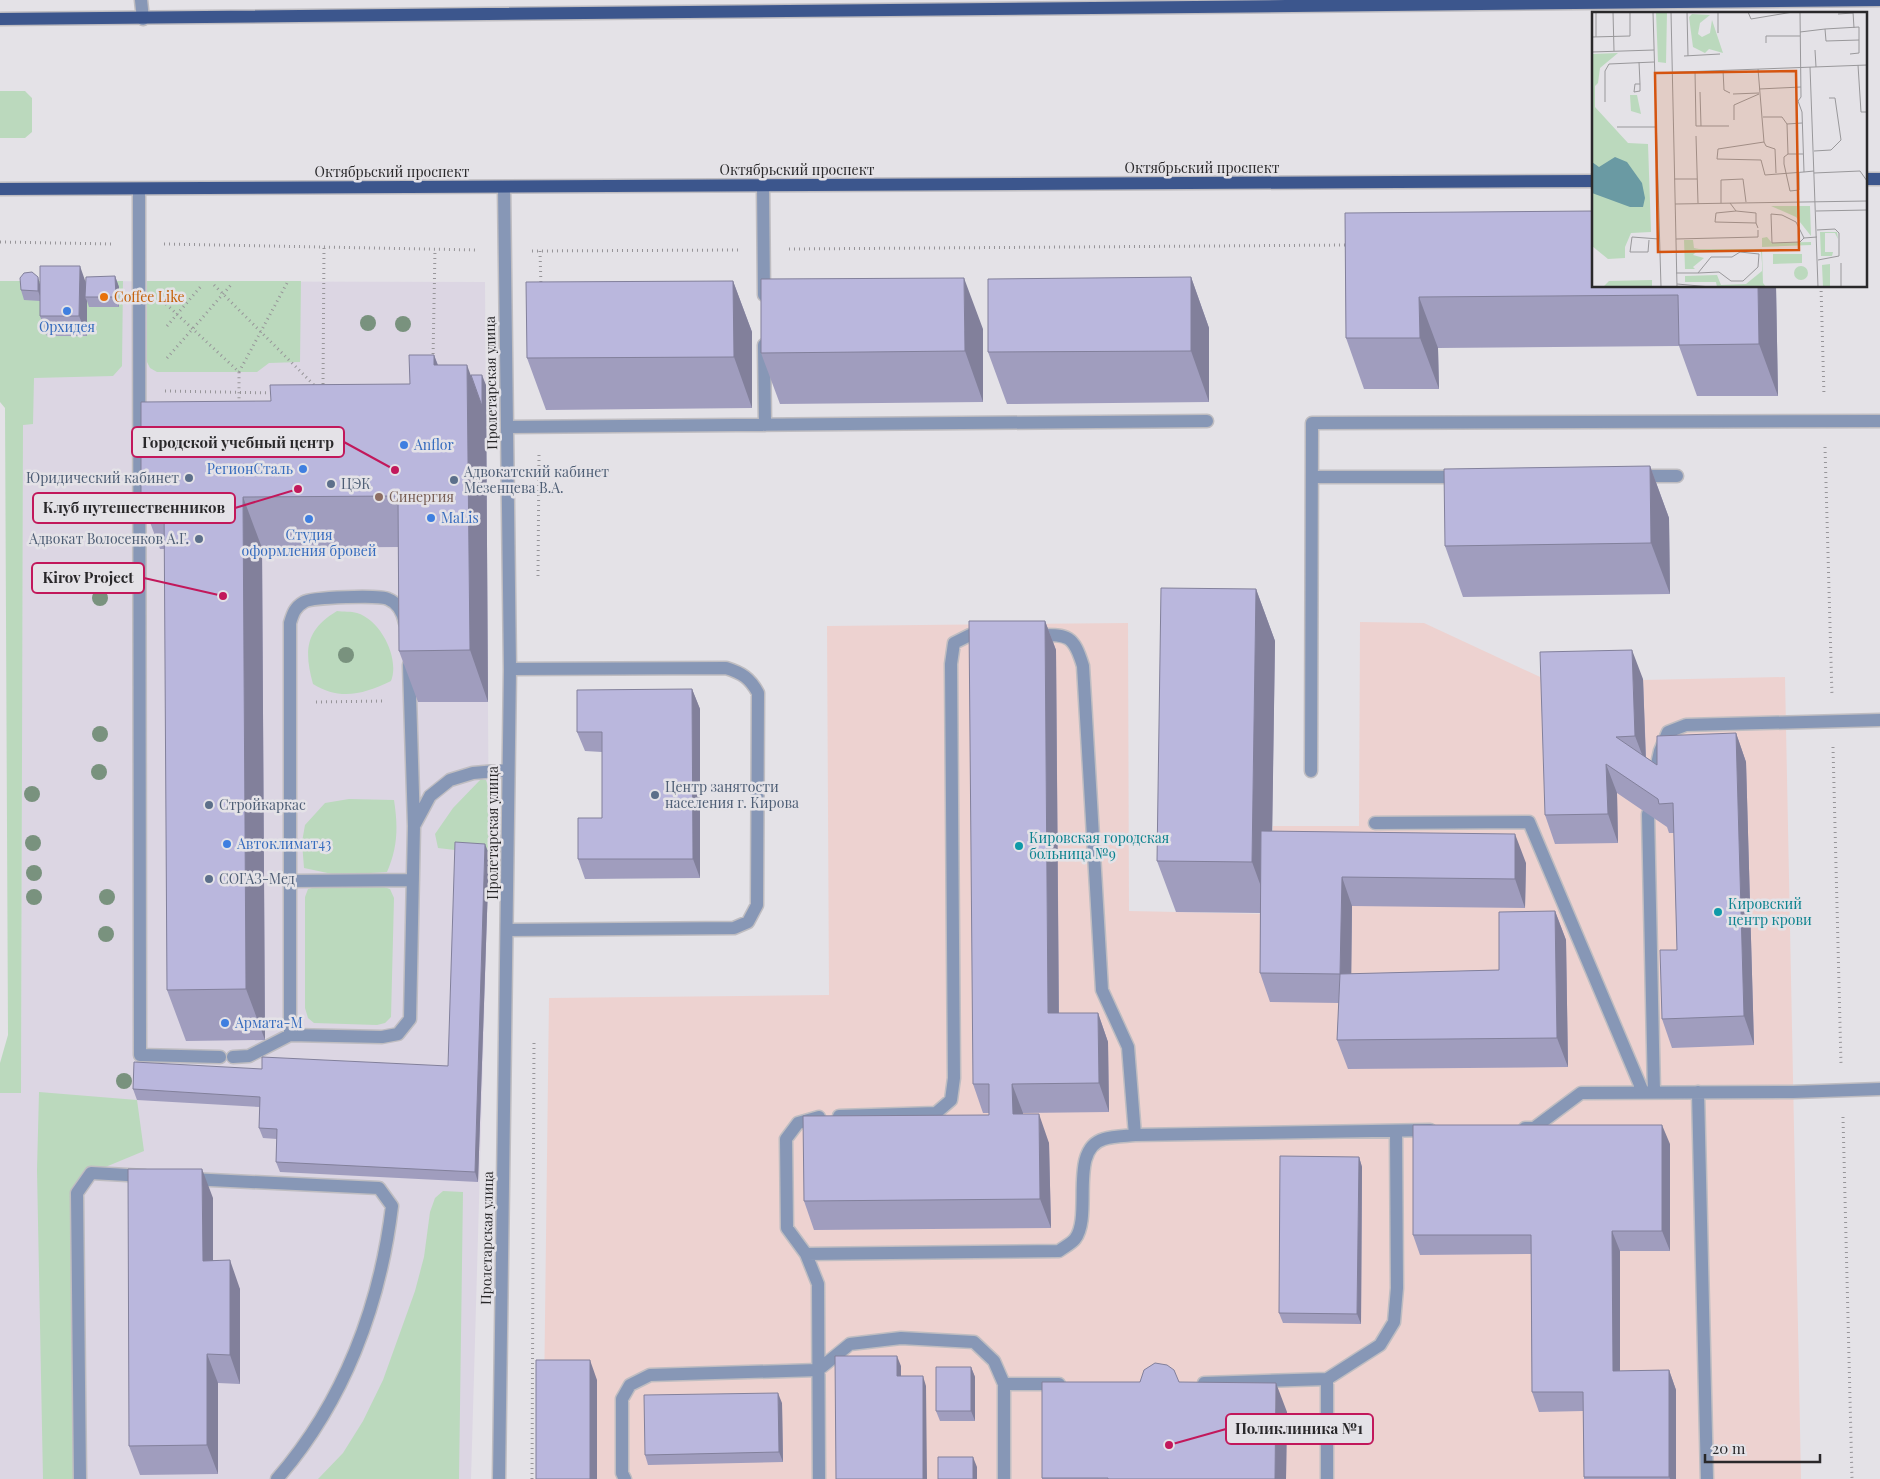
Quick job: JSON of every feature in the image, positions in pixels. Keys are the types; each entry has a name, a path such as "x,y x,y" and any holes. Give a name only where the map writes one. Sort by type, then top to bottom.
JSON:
{"main road":[{"path":"0,19 1209,4 1880,0"},
{"name":"Октябрьский проспект","path":"0,189 1592,181"}],"street":[{"path":"141,0 143,18"},
{"path":"763,185 764,308"},
{"name":"Пролетарская улица","path":"499,1479 510,669 504,187"},
{"path":"139,189 140,1055 249,1056 290,1035 382,1037 398,1034 410,1018 414,826 409,656"},
{"path":"764,327 765,425"},
{"path":"507,427 1207,421"},
{"path":"1312,770 1312,423 1880,421"},
{"path":"1312,477 1470,476"},
{"path":"1628,476 1677,476"},
{"path":"290,1035 290,623 294,609 305,600 320,598 387,598 396,604 403,615 408,638"},
{"path":"818,1479 818,1284 806,1254 787,1228 786,1139 798,1123 815,1117 936,1113 951,1100 954,1078 951,664 954,643 970,634 998,635"},
{"path":"1026,635 1063,635 1077,646 1083,666 1102,990 1128,1047 1135,1135"},
{"path":"507,930 734,928 748,922 757,905 758,694 751,680 740,672 726,668 510,669"},
{"path":"1653,784 1660,751 1668,732 1686,725 1880,720"},
{"path":"414,826 430,796 450,780 473,773 508,770"},
{"path":"1648,814 1649,1092"},
{"path":"1375,822 1529,822 1649,1092"},
{"path":"290,881 414,880"},
{"path":"1514,1129 1534,1128 1581,1093 1880,1089"},
{"path":"1698,1092 1706,1479"},
{"path":"806,1254 1059,1251 1075,1239 1078,1232 1082,1218 1083,1168 1090,1150 1102,1139 1135,1135 1445,1130"},
{"path":"1189,1383 1326,1379 1380,1345 1394,1322 1397,1288 1396,1131"},
{"path":"80,1479 78,1193 91,1174 161,1177"},
{"path":"180,1178 379,1188 392,1206 387,1248 373,1303 344,1380 321,1422 277,1479"},
{"path":"625,1479 622,1473 622,1399 630,1385 650,1375 818,1370 850,1344 901,1338 974,1342 994,1360 1004,1384 1004,1479"},
{"path":"1326,1379 1327,1479"},
{"path":"1004,1384 1072,1384"}],"path":[{"path":"0,242 435,250 764,250 1354,245"},
{"path":"214,285 323,393 324,247"},
{"path":"433,366 435,250"},
{"path":"239,408 239,372 287,283"},
{"path":"139,361 176,314 202,285"},
{"path":"138,391 231,285"},
{"path":"1821,288 1852,1479"},
{"path":"162,300 239,372"},
{"path":"138,391 279,393"},
{"path":"290,702 411,701"}],"shaded area":[{"path":"23,281 485,282 489,854 471,1479 0,1479 0,1093 21,1092"},
{"path":"1360,622 1424,623 1551,682 1785,677 1801,1479 543,1479 549,998 829,995 827,626 1128,623 1129,911 1271,914 1273,826 1359,826"}],"green space":[{"path":"0,91 25,91 32,98 32,132 25,138 0,138"},
{"path":"0,281 123,281 122,366 113,376 34,378 33,424 23,425 21,1093 0,1093 0,1063 8,1035 5,408 0,402"},
{"path":"147,281 301,281 300,362 269,363 257,372 157,372 150,368 147,362"},
{"path":"337,611 355,612 366,617 381,632 391,652 393,672 391,681 352,694 333,693 313,684 308,661 310,642 318,626"},
{"path":"481,779 486,780 488,786 489,854 438,848 435,834 453,808"},
{"path":"349,799 394,800 396,836 391,863 387,872 337,875 304,868 302,842 305,825 325,803"},
{"path":"381,886 390,889 394,898 391,1017 385,1023 377,1025 314,1023 308,1018 305,1008 305,897 308,889 316,887"},
{"path":"39,1092 137,1100 144,1151 91,1173 77,1193 80,1479 43,1479 37,1170"},
{"path":"443,1191 463,1192 459,1479 318,1479 343,1453 363,1421 383,1380 415,1291 424,1257 430,1212 435,1198"}],"building":[{"path":"1592,211 1592,288 1758,288 1759,344 1679,345 1678,295 1419,297 1420,338 1346,338 1345,213"},
{"path":"40,266 80,266 79,316 40,316"},
{"path":"32,272 38,277 38,291 21,290 20,278 24,273"},
{"path":"115,276 116,297 85,297 86,277"},
{"path":"1191,277 1191,351 988,352 988,279"},
{"path":"964,278 965,351 761,353 761,279"},
{"path":"733,281 734,357 527,358 526,282"},
{"path":"409,355 434,355 434,365 467,365 470,650 399,651 398,496 243,497 246,989 167,990 164,497 141,498 141,402 271,401 270,385 410,384"},
{"path":"471,375 482,375 482,406"},
{"path":"1650,466 1651,543 1445,546 1444,469"},
{"path":"1161,588 1256,589 1252,862 1157,861"},
{"name":"Кировская городская больница №9","path":"969,621 1045,621 1048,1013 1098,1013 1099,1083 1012,1084 1013,1114 1039,1114 1040,1199 804,1201 803,1116 989,1115 989,1084 973,1084"},
{"name":"Кировский центр крови","path":"1632,650 1635,736 1616,737 1657,765 1657,736 1736,733 1744,1016 1662,1019 1660,950 1677,950 1673,803 1659,804 1658,799 1606,764 1608,814 1545,815 1540,652"},
{"name":"Центр занятости населения г. Кирова","path":"692,689 693,859 578,859 578,818 602,818 602,732 577,732 577,690"},
{"path":"1261,831 1515,834 1515,879 1342,877 1340,974 1260,973"},
{"path":"455,842 485,844 475,1172 276,1162 277,1129 259,1128 260,1097 133,1089 134,1062 262,1069 262,1057 448,1066"},
{"path":"1555,911 1557,1038 1337,1040 1340,974 1499,970 1499,912"},
{"path":"1413,1125 1662,1125 1662,1231 1612,1231 1613,1371 1669,1370 1669,1477 1584,1477 1583,1392 1532,1392 1531,1235 1413,1235"},
{"path":"1280,1156 1359,1157 1357,1314 1279,1313"},
{"path":"128,1169 202,1169 203,1261 230,1260 230,1355 207,1354 207,1445 129,1446"},
{"path":"835,1356 897,1356 897,1376 923,1376 923,1479 836,1479"},
{"path":"536,1360 590,1360 590,1479 536,1479"},
{"path":"1155,1363 1167,1365 1174,1370 1179,1382 1276,1383 1275,1479 1042,1478 1042,1382 1140,1382 1144,1370"},
{"path":"936,1367 971,1367 971,1411 936,1411"},
{"path":"778,1393 779,1452 645,1455 644,1395"},
{"path":"938,1457 973,1457 973,1479 938,1479"}],"place":[{"name":"Coffee Like","path":"104,297"},
{"name":"Орхидея","path":"67,311"},
{"name":"Anflor","path":"404,445"},
{"name":"РегионСталь","path":"303,469"},
{"name":"Городской учебный центр","path":"395,470"},
{"name":"Юридический кабинет","path":"189,478"},
{"name":"Адвокатский кабинет Мезенцева В.А.","path":"454,480"},
{"name":"ЦЭК","path":"331,484"},
{"name":"Клуб путешественников","path":"298,489"},
{"name":"Синергия","path":"379,497"},
{"name":"MaLis","path":"431,518"},
{"name":"Студия оформления бровей","path":"309,519"},
{"name":"Адвокат Волосенков А.Г.","path":"199,539"},
{"name":"Kirov Project","path":"223,596"},
{"name":"Центр занятости населения г. Кирова","path":"655,795"},
{"name":"Стройкаркас","path":"209,805"},
{"name":"Автоклимат43","path":"227,844"},
{"name":"Кировская городская больница №9","path":"1019,846"},
{"name":"СОГАЗ-Мед","path":"209,879"},
{"name":"Кировский центр крови","path":"1718,912"},
{"name":"Армата-М","path":"225,1023"},
{"name":"Поликлиника №1","path":"1169,1445"}]}
